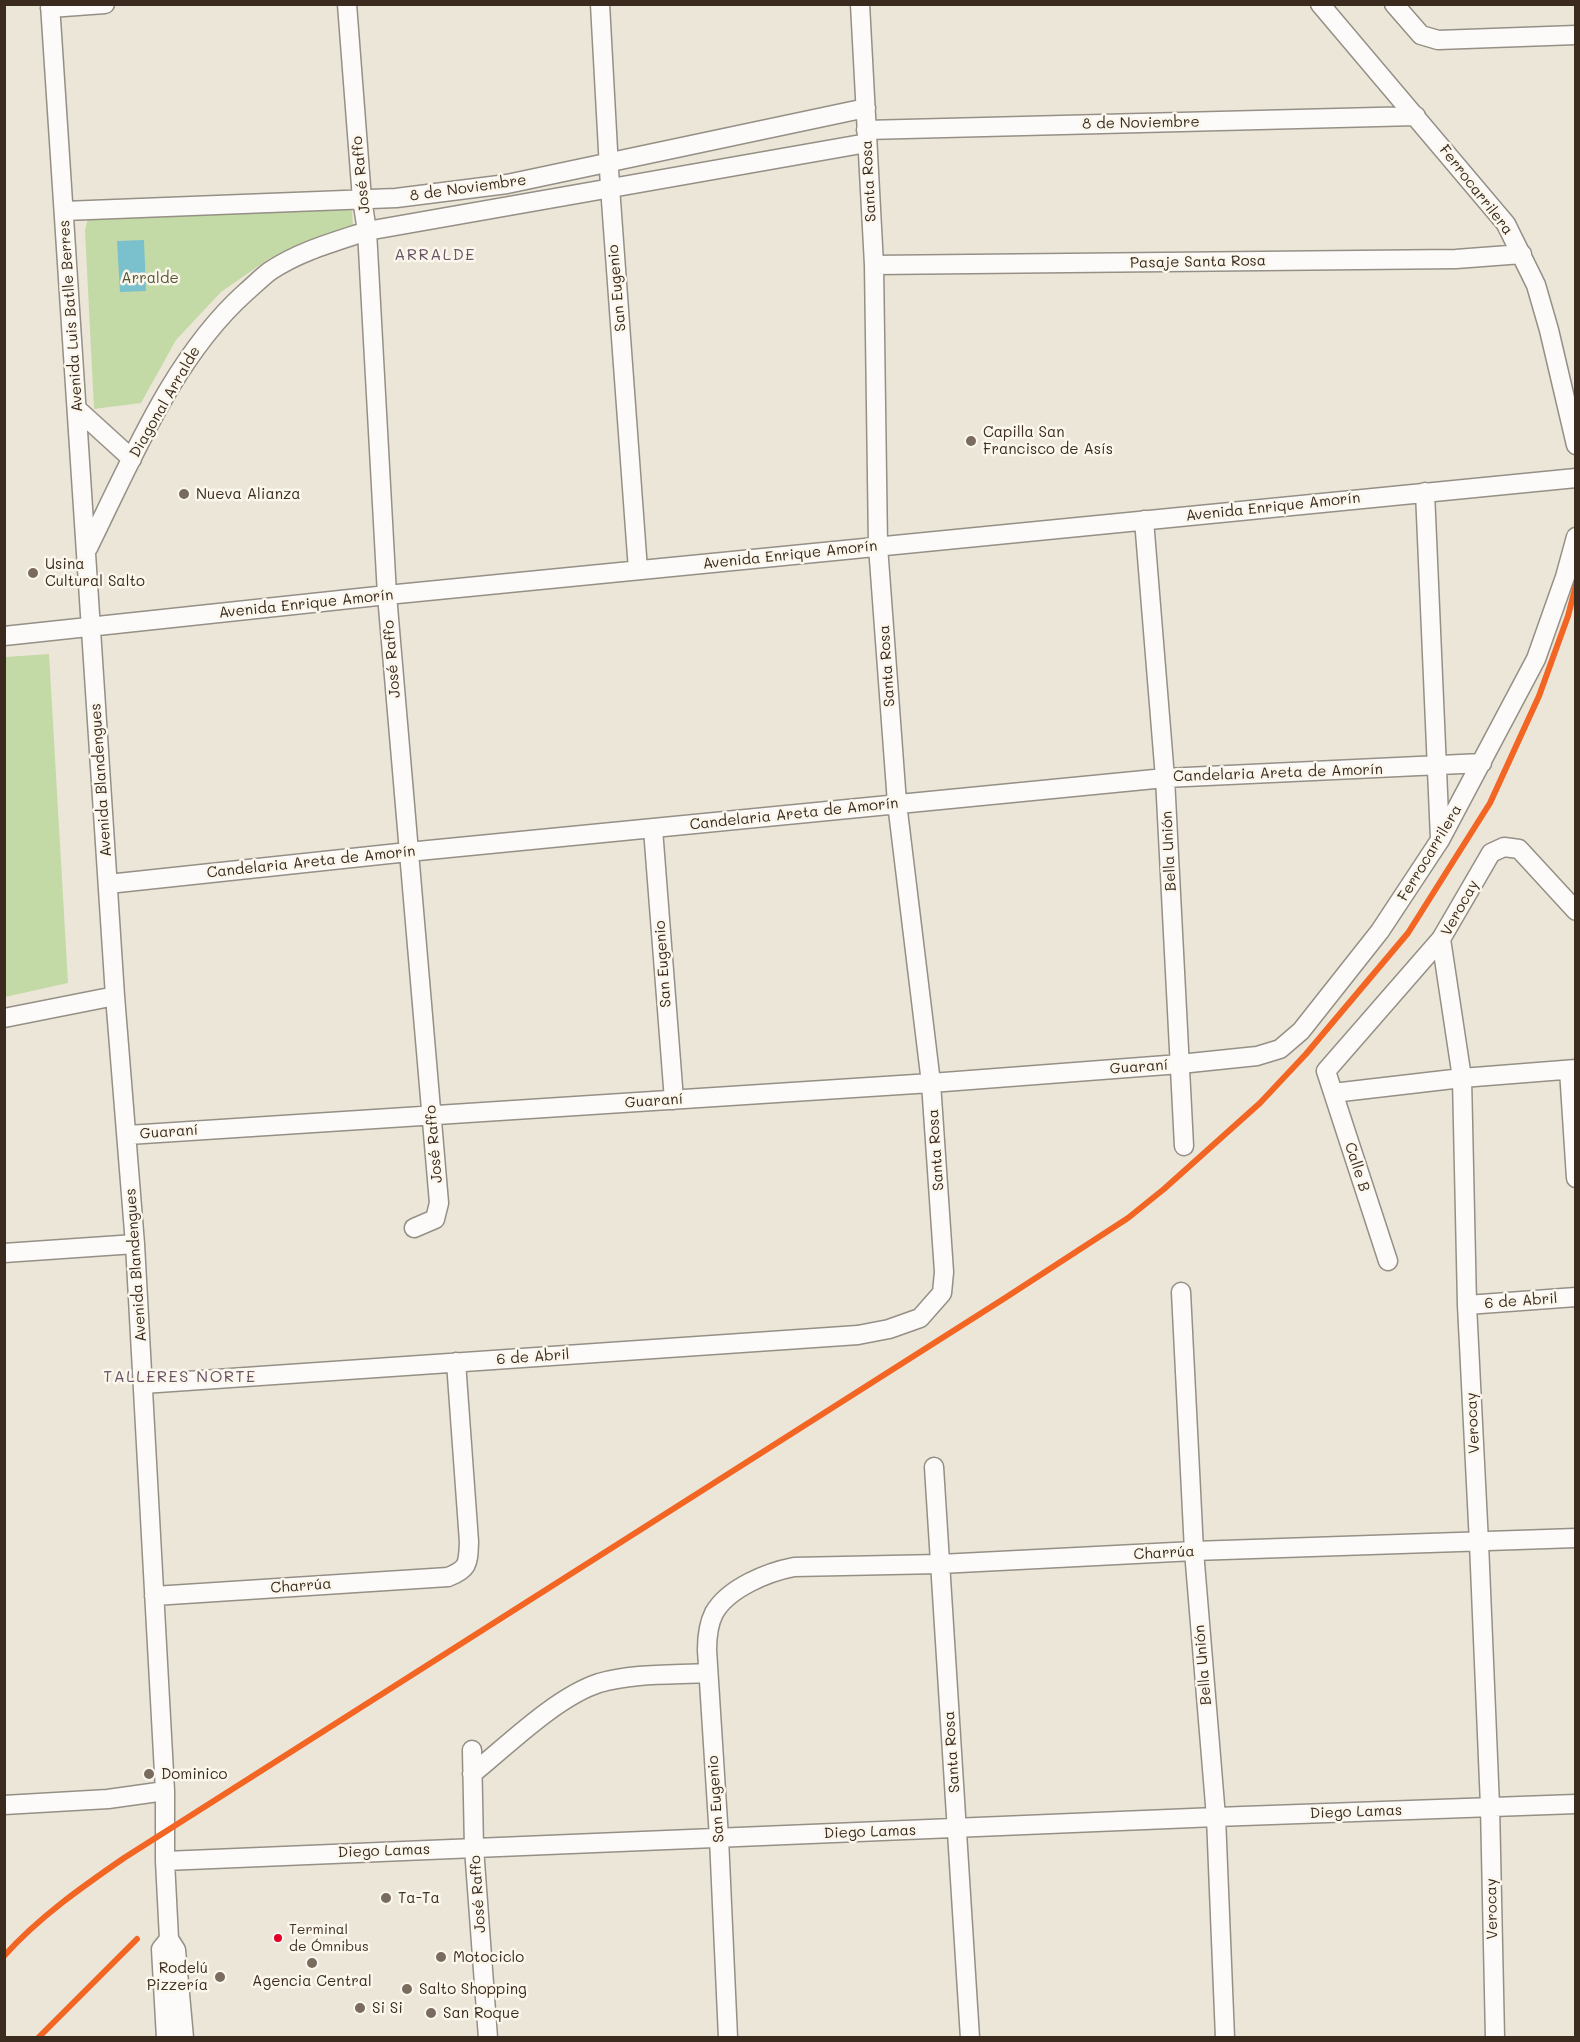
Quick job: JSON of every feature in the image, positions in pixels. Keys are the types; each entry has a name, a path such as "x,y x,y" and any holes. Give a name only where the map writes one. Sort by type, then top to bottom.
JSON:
{"street":[{"path":"50,6 105,4"},
{"name":"José Raffo","path":"347,4 362,199 367,231 387,595 439,1203 435,1219 414,1228"},
{"name":"San Eugenio","path":"600,4 609,187 638,570"},
{"name":"Santa Rosa","path":"860,4 874,265 878,546 897,803 931,1083 944,1272 942,1293 920,1318"},
{"name":"Ferrocarrilera","path":"1320,4 1499,215 1522,254 1536,285 1546,318 1575,445"},
{"path":"1394,4 1421,35 1438,40 1575,35"},
{"name":"Avenida Luis Batlle Berres","path":"50,6 91,627"},
{"name":"8 de Noviembre","path":"64,211 396,198 507,184 866,108"},
{"name":"8 de Noviembre","path":"367,231 609,187 866,136 1416,116"},
{"name":"Diagonal Arralde","path":"87,549 132,459 188,356 232,304 269,272 312,248 367,231"},
{"name":"Pasaje Santa Rosa","path":"874,265 1456,259 1522,254"},
{"path":"77,408 132,459"},
{"name":"Avenida Enrique Amorín","path":"4,636 387,595 1575,477"},
{"path":"1425,492 1440,840"},
{"name":"Bella Unión","path":"1144,520 1165,778 1184,1146"},
{"name":"Ferrocarrilera","path":"1180,1064 1257,1056 1280,1049 1301,1031 1380,931 1440,840 1536,659 1565,577 1575,537"},
{"name":"Avenida Blandengues","path":"91,627 115,996 135,1244 165,1791 165,1861 169,1939 176,1950 184,2037"},
{"name":"Candelaria Areta de Amorín","path":"108,884 408,852 1165,778 1436,767 1482,763"},
{"name":"San Eugenio","path":"653,829 674,1100"},
{"name":"Verocay","path":"1495,2037 1490,1806 1467,1305 1462,1078 1441,939 1491,853 1504,847 1519,849 1575,911"},
{"name":"Calle B","path":"1388,1262 1326,1071 1441,939"},
{"path":"4,1018 115,996"},
{"name":"Guaraní","path":"128,1135 931,1083 1180,1064"},
{"path":"1333,1093 1462,1078 1572,1069 1575,1178"},
{"path":"4,1252 135,1244"},
{"name":"Bella Unión","path":"1181,1292 1194,1551 1216,1817 1225,2037"},
{"name":"6 de Abril","path":"1467,1305 1575,1297"},
{"name":"6 de Abril","path":"143,1384 858,1335 889,1329 920,1318"},
{"name":"Charrúa","path":"154,1596 448,1577 460,1572 466,1567 468,1558 456,1362"},
{"name":"Santa Rosa","path":"934,1467 970,2037"},
{"name":"Charrúa","path":"754,1581 774,1571 795,1567 940,1564 1194,1551 1575,1538"},
{"name":"San Eugenio","path":"728,2037 707,1632 715,1612 730,1595 754,1581"},
{"path":"472,1774 554,1708 598,1684 627,1677 708,1673"},
{"name":"José Raffo","path":"472,1750 474,1848 488,2037"},
{"path":"4,1805 108,1799 165,1791"},
{"name":"Diego Lamas","path":"165,1861 1575,1804"},
{"name":"Avenida Blandengues","path":"166,2037 161,1949 169,1939"}],"green space":[{"name":"Arralde","path":"352,209 353,226 270,258 221,292 176,340 141,403 94,409 85,230 88,218"},
{"path":"49,654 68,983 5,997 5,657"}],"water":[{"path":"144,240 146,291 120,292 117,241"}],"transit line":[{"path":"4,1956 46,1916 124,1858 1005,1298 1128,1218 1164,1189 1260,1103 1306,1054 1408,933 1490,803 1539,696 1568,616 1576,585"},
{"path":"38,2038 137,1939"}],"place":[{"name":"Capilla San Francisco de Asís","path":"971,441"},
{"name":"Nueva Alianza","path":"184,494"},
{"name":"Usina Cultural Salto","path":"33,573"},
{"name":"Dominico","path":"149,1774"},
{"name":"Ta-Ta","path":"386,1898"},
{"name":"Terminal de Ómnibus","path":"278,1938"},
{"name":"Motociclo","path":"441,1957"},
{"name":"Agencia Central","path":"312,1963"},
{"name":"Rodelú Pizzería","path":"220,1977"},
{"name":"Salto Shopping","path":"407,1989"},
{"name":"Si Si","path":"360,2008"},
{"name":"San Roque","path":"431,2013"}],"district":[{"name":"ARRALDE","path":"435,255"},
{"name":"TALLERES NORTE","path":"180,1377"}]}
